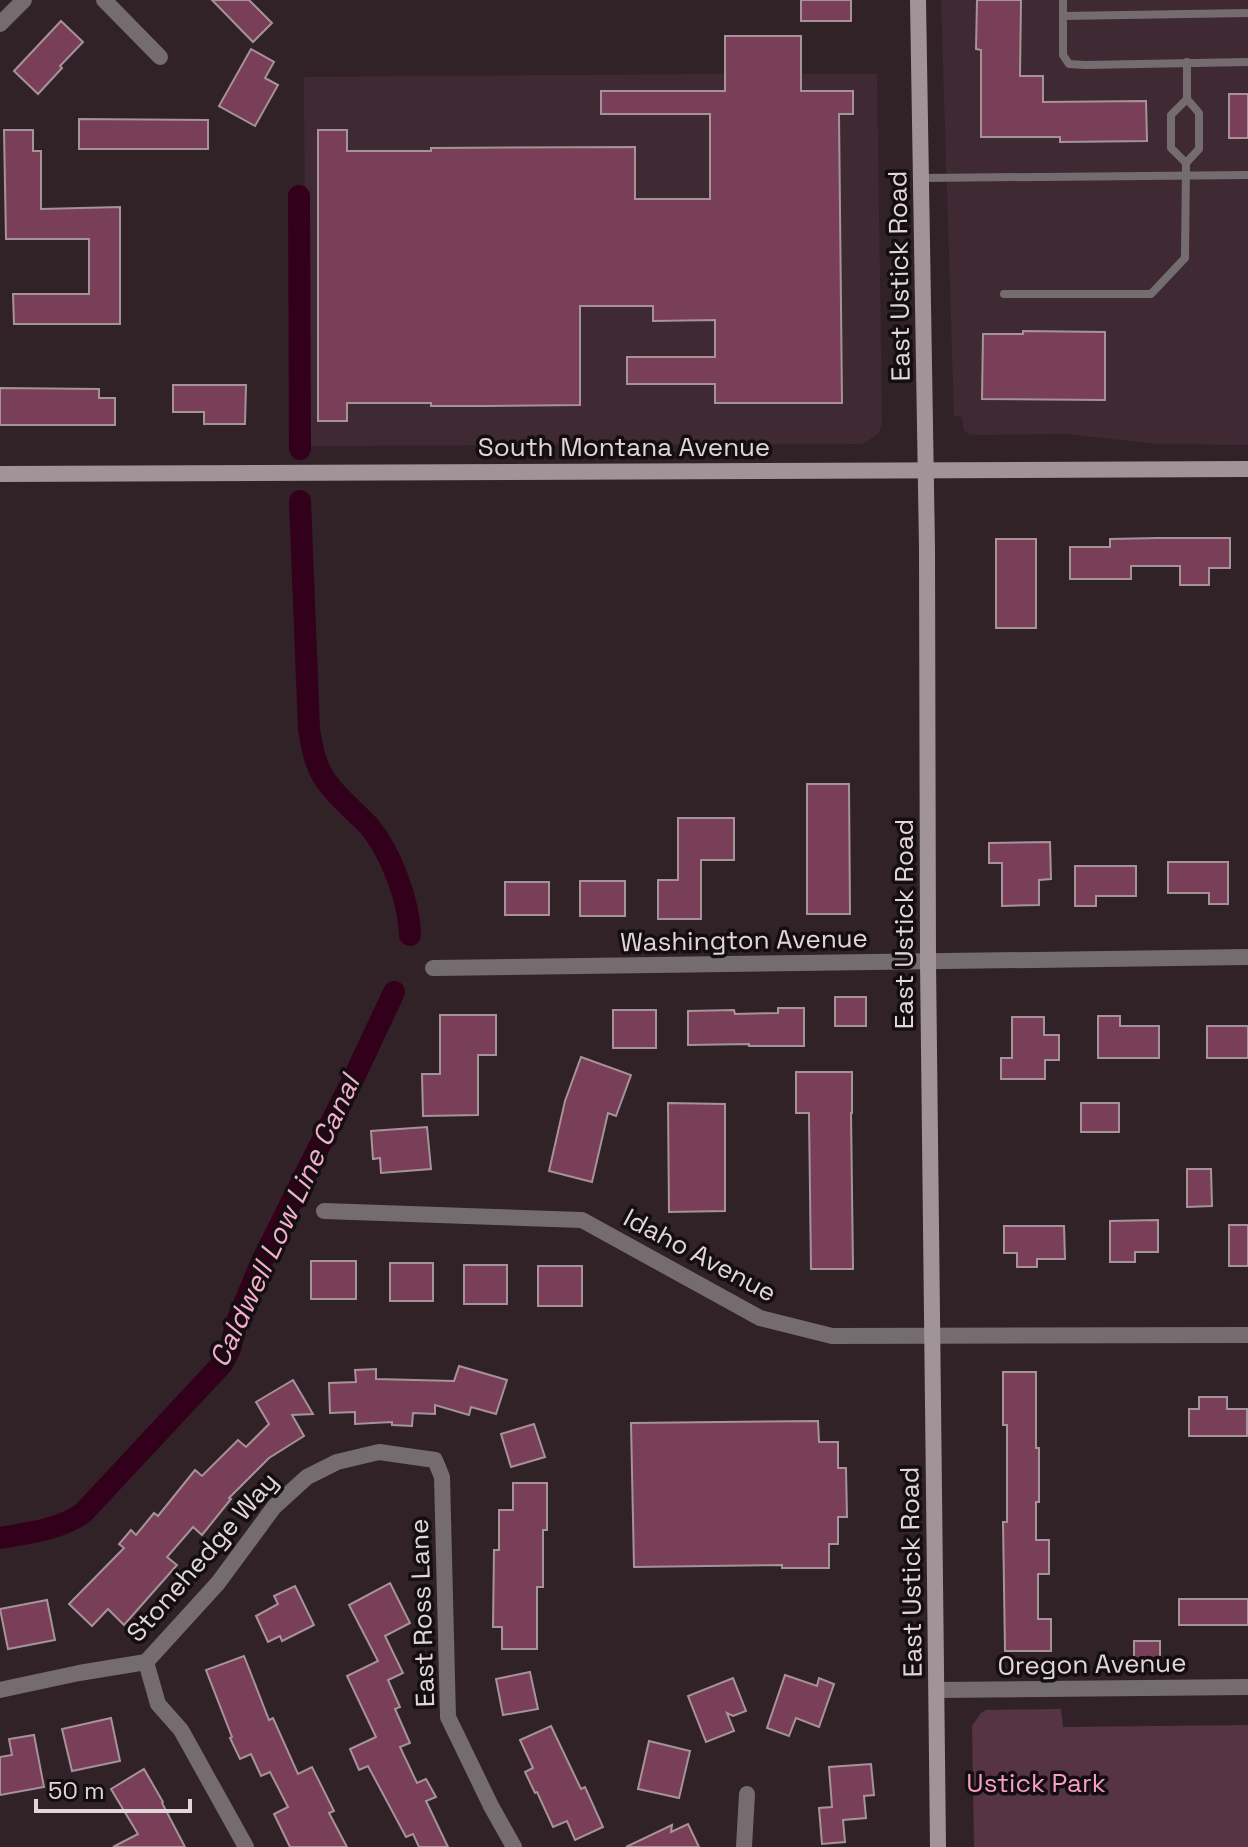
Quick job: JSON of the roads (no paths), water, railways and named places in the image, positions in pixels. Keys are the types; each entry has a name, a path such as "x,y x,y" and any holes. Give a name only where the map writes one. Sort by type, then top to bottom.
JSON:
{"main road":[{"name":"East Ustick Road","path":"918,0 938,1847"},
{"name":"South Montana Avenue","path":"0,474 1248,469"}],"street":[{"path":"0,24 24,0"},
{"path":"104,0 160,57"},
{"name":"Washington Avenue","path":"433,968 1248,957"},
{"name":"Idaho Avenue","path":"324,1211 582,1220 760,1318 832,1336 1248,1335"},
{"name":"Stonehedge Way","path":"0,1690 146,1662 218,1583 274,1507 307,1477 337,1462 379,1452 435,1460"},
{"name":"East Ross Lane","path":"435,1460 442,1477 448,1717 514,1847"},
{"path":"146,1662 158,1704 181,1730 246,1847"},
{"name":"Oregon Avenue","path":"937,1690 1248,1687"},
{"path":"744,1847 747,1794"}],"lane":[{"path":"1063,0 1063,55 1069,64 1248,62"},
{"path":"1063,16 1248,13"},
{"path":"1004,294 1151,294 1185,258 1186,163 1199,149 1199,113 1187,99 1187,62"},
{"path":"1186,163 1171,148 1171,115 1187,99"},
{"path":"922,178 1248,175"}],"waterway":[{"name":"Caldwell Low Line Canal","path":"299,196 300,449"},
{"name":"Caldwell Low Line Canal","path":"300,501 309,729 313,749 326,781 369,826 385,849 402,892 410,935"},
{"name":"Caldwell Low Line Canal","path":"0,1538 54,1527 83,1513 222,1364 262,1261 394,992"}],"park label":[{"name":"Ustick Park","path":"1036,1783"}]}
